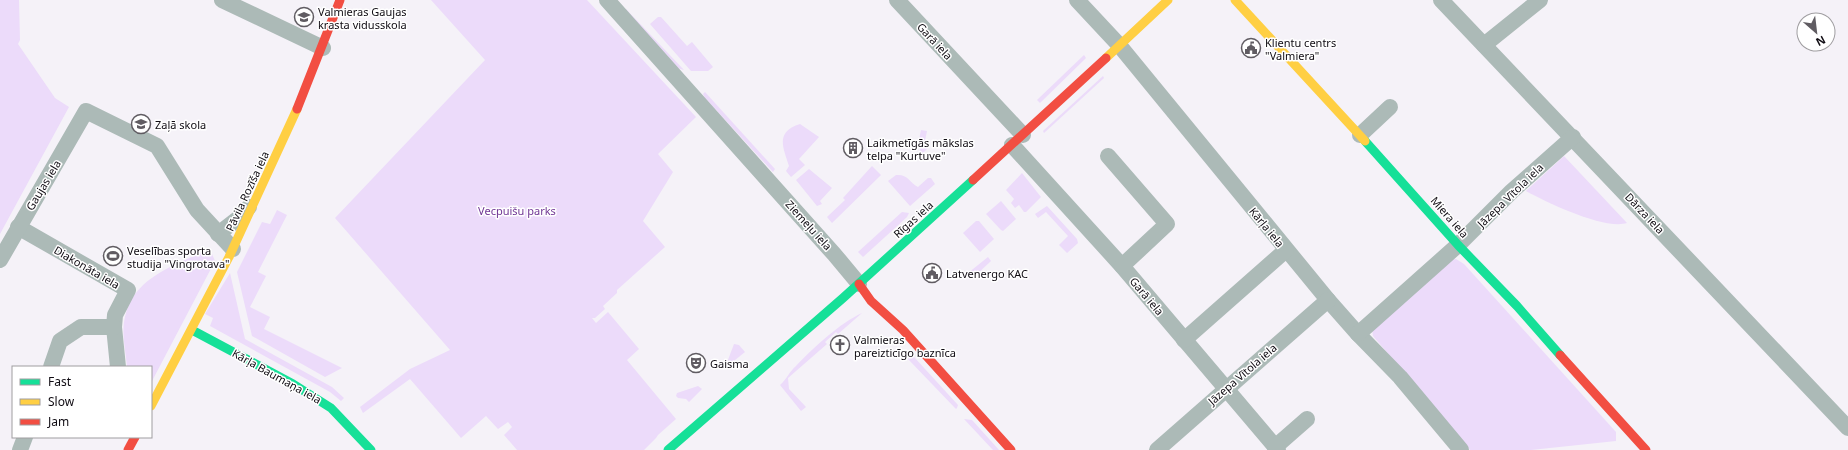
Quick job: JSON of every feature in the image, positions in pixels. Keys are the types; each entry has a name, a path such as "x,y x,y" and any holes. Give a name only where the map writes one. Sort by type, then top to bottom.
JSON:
{"street":[{"path":"222,0 325,45"},
{"name":"Pāvila Rozīša iela","path":"152,404 192,330 257,199 325,45 340,0"},
{"name":"Garā iela","path":"897,0 1018,140 1225,389 1276,448"},
{"name":"Kārļa iela","path":"1077,0 1119,45 1328,300 1400,378 1461,450"},
{"name":"Rīgas iela","path":"679,447 1018,140 1168,0"},
{"name":"Miera iela","path":"1235,0 1360,135 1458,245 1517,306 1646,450"},
{"name":"Dārza iela","path":"1441,0 1573,137 1848,428"},
{"path":"1484,45 1540,0"},
{"name":"Ziemeļu iela","path":"612,3 834,254 871,301 908,335 1011,450"},
{"path":"1360,135 1390,107"},
{"name":"Gaujas iela","path":"0,260 86,111 157,146 197,210 218,234"},
{"name":"Jāzepa Vītola iela","path":"1358,334 1458,245 1512,191 1573,137"},
{"path":"1108,156 1167,224 1122,266"},
{"path":"233,249 218,234 240,217 257,199"},
{"name":"Diakonāta iela","path":"18,227 128,290 115,315 114,327 118,366"},
{"path":"1184,340 1286,250"},
{"name":"Jāzepa Vītola iela","path":"1157,450 1328,300"},
{"path":"51,366 60,341 81,327 114,327"},
{"name":"Kārļa Baumaņa iela","path":"192,330 293,384 331,408 371,450"},
{"path":"1276,448 1307,418"},
{"path":"20,450 25,438"},
{"path":"124,438 124,450"},
{"path":"128,450 134,438"}],"green space":[{"path":"0,0 19,0 20,40 18,44 55,98 69,107 0,234"},
{"name":"Vecpuišu parks","path":"431,0 587,0 696,117 658,154 673,172 643,221 665,247 617,290 617,293 603,306 605,309 595,318 592,318 596,323 608,312 639,349 627,360 676,419 644,450 517,450 504,435 512,427 508,422 498,429 486,416 461,438 410,379 363,413 360,407 410,369 450,350 335,218 485,60"},
{"path":"626,9 684,70 677,68 623,11"},
{"path":"658,17 661,17 687,46 692,42 713,67 708,71 691,71 650,24"},
{"path":"1084,55 1086,58 1040,103 1037,100"},
{"path":"1103,76 1104,78 1044,133 1043,131"},
{"path":"705,92 775,169 773,172 705,98 703,94"},
{"path":"800,124 819,137 799,159 805,165 791,177 786,171 789,166 783,141 787,131"},
{"path":"921,130 927,131 925,141 930,146 922,154 918,145"},
{"path":"1564,156 1627,223 1605,223 1591,219 1548,202 1526,191"},
{"path":"872,166 881,175 832,223 827,217 845,200 843,198"},
{"path":"809,169 832,188 820,201 822,204 817,206 796,180"},
{"path":"1022,173 1041,197 1026,212 1024,212 1019,205 1015,208 1011,203 1014,199 1006,190"},
{"path":"896,175 906,177 918,187 928,178 931,178 935,184 910,206 888,181"},
{"path":"1001,201 1016,219 1003,231 986,214"},
{"path":"1047,206 1077,239 1078,243 1067,253 1059,245 1068,236 1046,212 1038,218 1035,214"},
{"path":"277,210 287,215 258,272 266,276 250,307 270,317 264,329 342,368 325,377 252,336 237,272 262,222 270,224"},
{"path":"902,212 909,213 907,217 863,257 858,252"},
{"path":"976,221 979,221 994,239 980,252 963,233"},
{"path":"202,252 212,254 215,261 152,381 152,366 127,366 123,329 129,304 136,293 155,276 166,269"},
{"path":"988,257 991,261 974,277 969,275 968,273"},
{"path":"1456,259 1464,264 1616,432 1616,441 1531,450 1470,450 1373,336 1372,329 1449,260"},
{"path":"230,273 245,339 332,387 344,398 341,401 330,392 210,326 213,318 205,314"},
{"path":"862,313 838,334 836,332 825,342 827,344 788,378 789,389 806,407 801,411 780,385 794,368 836,329"},
{"path":"734,344 739,345 745,352 729,365 726,365"},
{"path":"909,357 914,357 958,405 956,409 908,359"},
{"path":"698,386 702,389 689,402 686,399 678,398 676,396 677,393"},
{"path":"964,419 972,420 999,450 993,450"}],"traffic: fast":[{"path":"1365,141 1458,245 1517,306 1560,355"},
{"path":"668,450 843,298 973,180"},
{"path":"192,330 293,384 331,408 371,450"}],"traffic: slow":[{"path":"1106,58 1168,0"},
{"path":"1235,0 1365,141"},
{"path":"152,404 229,257 297,109"}],"traffic: jam":[{"path":"297,109 340,0"},
{"path":"973,180 1106,58"},
{"path":"859,284 871,301 903,330 1011,450"},
{"path":"1560,355 1646,450"},
{"path":"128,450 134,438"}],"place":[{"name":"Valmieras Gaujas krasta vidusskola","path":"304,17"},
{"name":"Klientu centrs \"Valmiera\"","path":"1251,48"},
{"name":"Zaļā skola","path":"141,124"},
{"name":"Laikmetīgās mākslas telpa \"Kurtuve\"","path":"853,148"},
{"name":"Veselības sporta studija \"Vingrotava\"","path":"113,256"},
{"name":"Latvenergo KAC","path":"932,273"},
{"name":"Valmieras pareizticīgo baznīca","path":"840,345"},
{"name":"Gaisma","path":"696,363"}]}
